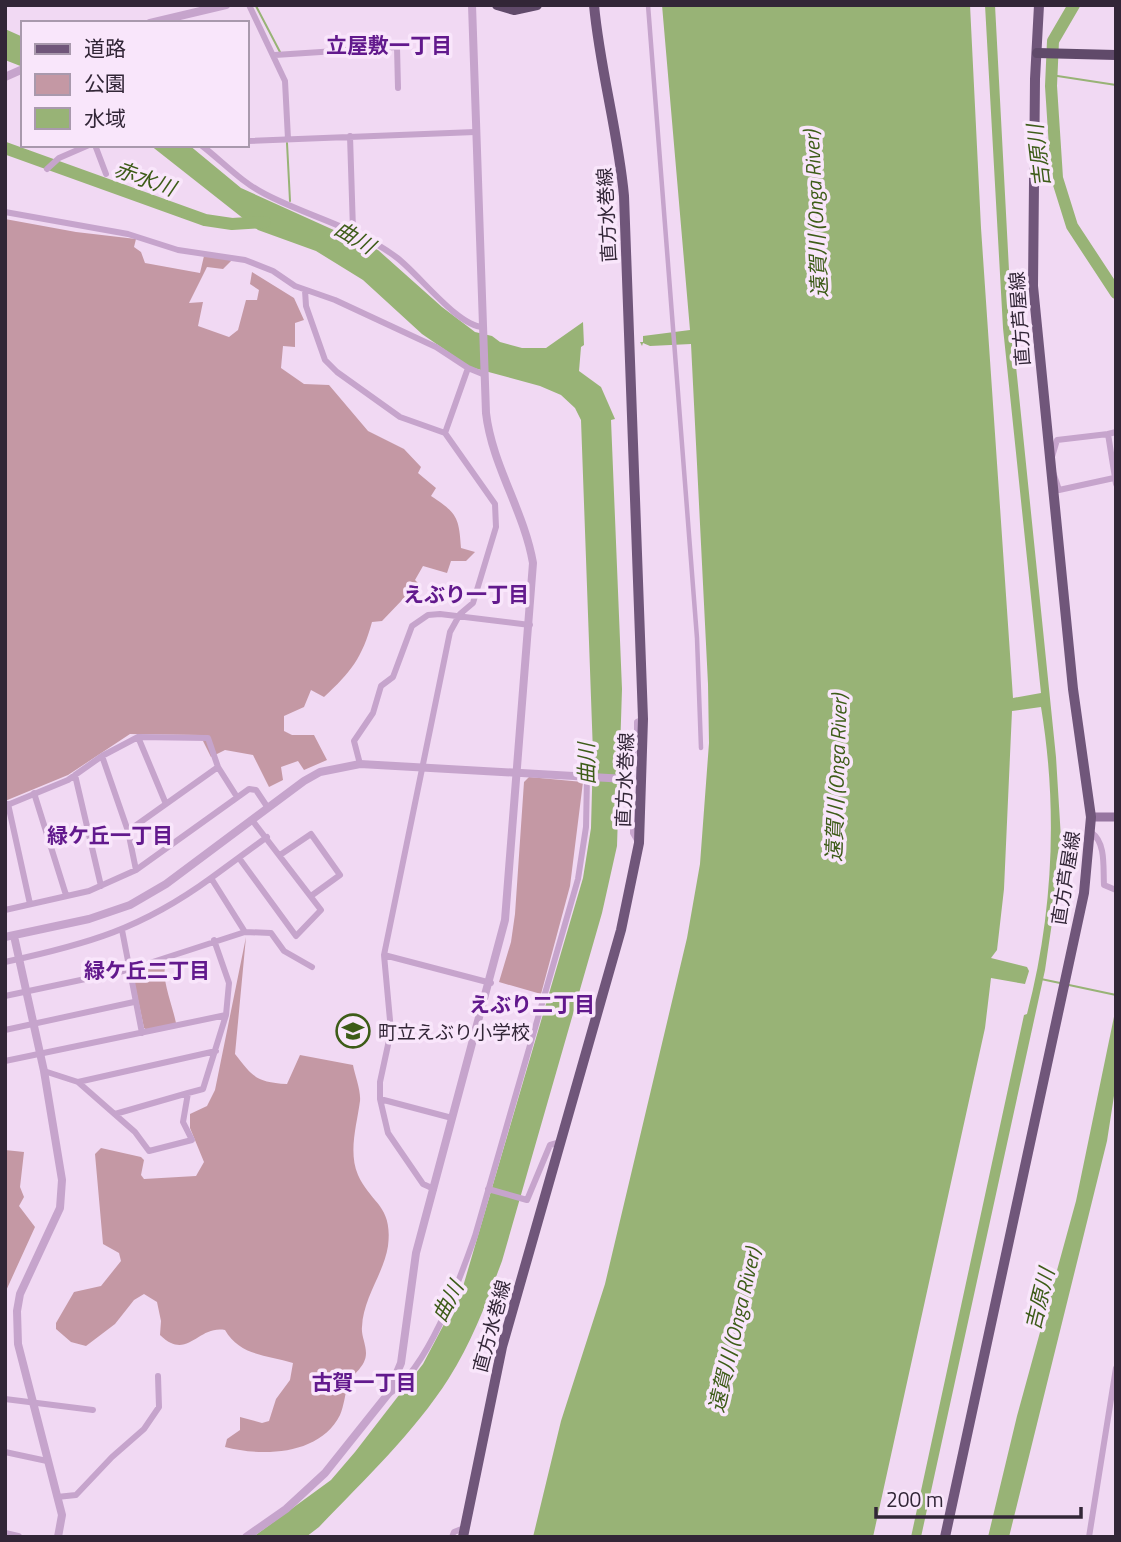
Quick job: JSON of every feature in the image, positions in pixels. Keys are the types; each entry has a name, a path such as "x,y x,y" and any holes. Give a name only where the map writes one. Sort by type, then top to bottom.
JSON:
{"highway":[{"path":"497,5 514,10 537,5"},
{"path":"1040,53 1116,55"}],"main road":[{"name":"直方水巻線","path":"463,1533 502,1348 624,918 639,843 643,719 624,195 616,131 600,63 594,5"},
{"name":"直方芦屋線","path":"945,1537 1084,893 1092,833 1048,465 1032,266 1040,53 1039,5"},
{"path":"1091,817 1116,817"}],"street":[{"path":"172,20 226,5"},
{"path":"249,5 285,81 288,139"},
{"path":"246,1537 286,1509 326,1473 388,1394 401,1363 416,1253 491,983 505,920 533,563 530,542 487,426 472,5"},
{"path":"648,5 696,638 701,748"},
{"path":"275,55 397,47 398,88"},
{"path":"5,77 20,72"},
{"path":"248,141 475,132"},
{"path":"350,136 353,230"},
{"path":"47,169 59,158 84,147"},
{"path":"96,147 106,174"},
{"path":"203,147 248,184 353,230 396,257 447,306 483,329"},
{"path":"5,212 128,234 178,250 231,256 273,271 305,290 335,300 436,347 468,368 485,373"},
{"path":"305,290 306,306 325,360 337,372 400,417 445,433 495,504 497,515 492,546 473,603 460,614 450,632 384,955 391,1031 380,1082 380,1099 388,1133 423,1184 434,1189"},
{"path":"445,433 468,368"},
{"path":"1108,434 1115,481 1059,490 1057,478 1048,465 1056,440 1116,432"},
{"path":"360,764 354,741 373,713 381,686 393,677 412,626 428,615 460,614 530,625"},
{"path":"639,843 633,833 633,813 626,779 637,739 637,722 643,719"},
{"path":"138,737 166,804"},
{"path":"30,904 7,805 75,775 102,756 138,737 208,738 218,767 237,797"},
{"path":"102,756 128,831 136,870"},
{"path":"58,1537 62,1515 18,1344 17,1311 20,1294 60,1208 62,1180 44,1071 19,959 9,936 89,919 130,905 166,884 320,772 360,764 626,779"},
{"path":"128,831 218,767"},
{"path":"75,775 101,886"},
{"path":"388,1394 401,1386 415,1366 454,1292 488,1189 578,879 586,827 588,778"},
{"path":"5,910 101,886 136,870 249,789 256,790 268,808"},
{"path":"34,793 66,895"},
{"path":"240,858 296,936 321,911 252,820"},
{"path":"1092,833 1099,838 1101,846 1104,885 1116,890"},
{"path":"280,855 311,834 340,875 311,896"},
{"path":"5,962 122,930 170,908 267,837"},
{"path":"211,878 245,932"},
{"path":"122,930 142,1033"},
{"path":"5,996 128,970 245,932 271,933 284,951 312,967"},
{"path":"116,1114 203,1089 226,1015 229,983 214,940"},
{"path":"384,955 491,983"},
{"path":"5,1030 134,1002"},
{"path":"5,1061 226,1015"},
{"path":"78,1082 216,1051"},
{"path":"44,1071 78,1082 116,1114 149,1151 192,1140 183,1122 188,1093"},
{"path":"380,1099 452,1118"},
{"path":"488,1189 527,1200 550,1145 561,1142"},
{"path":"1089,1537 1116,1368"},
{"path":"57,1497 76,1495 144,1429 159,1407 158,1376"},
{"path":"5,1399 93,1410"},
{"path":"5,1452 47,1461"},
{"path":"452,1537 454,1532 463,1533"},
{"path":"5,1535 18,1537"}],"green space":[{"path":"5,219 76,232 136,239 134,247 141,252 145,263 200,273 204,256 232,260 223,269 207,267 189,303 203,302 198,326 229,337 238,330 246,300 257,300 259,290 250,284 252,272 294,298 304,320 295,323 295,347 283,346 281,368 304,384 329,385 368,431 404,449 421,467 418,473 436,488 431,496 455,517 461,548 475,552 466,561 451,561 447,573 423,566 415,580 421,586 418,600 405,597 382,621 372,622 360,655 341,680 324,697 311,690 304,707 284,716 284,731 292,735 314,735 327,760 304,770 298,761 281,767 283,780 269,787 253,755 225,750 211,757 200,735 130,734 68,775 5,801"},
{"path":"529,777 583,782 570,886 541,994 499,982 511,942 524,782"},
{"path":"246,937 235,1054 256,1077 287,1084 300,1055 353,1065 360,1097 354,1138 355,1166 363,1185 384,1213 389,1232 386,1256 363,1316 365,1358 348,1384 340,1415 331,1428 319,1438 289,1450 273,1452 225,1447 227,1439 240,1430 240,1417 262,1423 269,1421 276,1399 290,1380 293,1363 246,1350 231,1339 225,1330 207,1332 185,1344 170,1342 160,1335 161,1321 157,1302 144,1294 134,1300 115,1324 86,1346 71,1342 56,1329 56,1323 74,1292 101,1286 121,1261 119,1253 103,1244 95,1154 101,1148 141,1157 144,1160 141,1175 144,1179 196,1176 204,1162 190,1128 190,1114 207,1106 215,1090"},
{"path":"169,960 170,967 165,968 164,973 176,1023 147,1030 144,1028 133,976 135,970"},
{"path":"5,1150 24,1152 20,1187 24,1197 19,1206 35,1227 5,1293"}],"water":[{"name":"遠賀川 (Onga River)","path":"662,5 970,5 981,228 1013,698 1041,693 1003,328 985,5 995,5 1012,327 1056,757 1062,855 1045,970 921,1537 911,1537 1024,1015 1027,1014 1043,939 1051,823 1050,784 1041,707 1012,711 1004,889 997,950 991,958 1027,967 1029,971 1025,984 991,978 985,1028 873,1537 533,1537 561,1421 605,1284 687,938 700,864 709,743 708,684 691,344 650,346 643,343 642,346 640,342 643,342 643,336 690,330"},
{"path":"5,29 21,36 21,66 5,60"},
{"path":"153,147 191,147 241,188 378,250 442,307 475,332 522,348 546,348 583,322 584,345 581,347 579,371 601,387 615,419 611,420 622,689 617,846 602,913 502,1261 472,1336 449,1378 420,1418 371,1474 306,1537 253,1537 331,1480 355,1452 423,1364 462,1290 583,878 591,828 593,753 581,420 575,408 561,395 540,386 470,367 422,334 363,280 316,251 258,230"},
{"path":"1116,1007 1116,1083 1107,1141 1009,1537 988,1537 1017,1416 1076,1201"}],"waterway":[{"name":"吉原川","path":"1074,5 1053,41 1051,86 1057,178 1072,226 1116,293"},
{"path":"256,6 280,52"},
{"path":"1051,75 1116,85"},
{"path":"287,143 290,201"},
{"name":"赤水川","path":"5,148 205,220 232,224 265,222"},
{"path":"1041,979 1060,983"},
{"path":"1069,985 1116,995"}],"place":[{"name":"町立えぶり小学校","path":"353,1031"}],"district":[{"name":"立屋敷一丁目","path":"389,45"},
{"name":"えぶり一丁目","path":"466,594"},
{"name":"緑ケ丘一丁目","path":"110,835"},
{"name":"緑ケ丘二丁目","path":"147,970"},
{"name":"えぶり二丁目","path":"532,1004"},
{"name":"古賀一丁目","path":"364,1382"}],"water label":[{"name":"曲川","path":"355,237"},
{"name":"曲川","path":"586,764"},
{"name":"曲川","path":"447,1301"}]}
